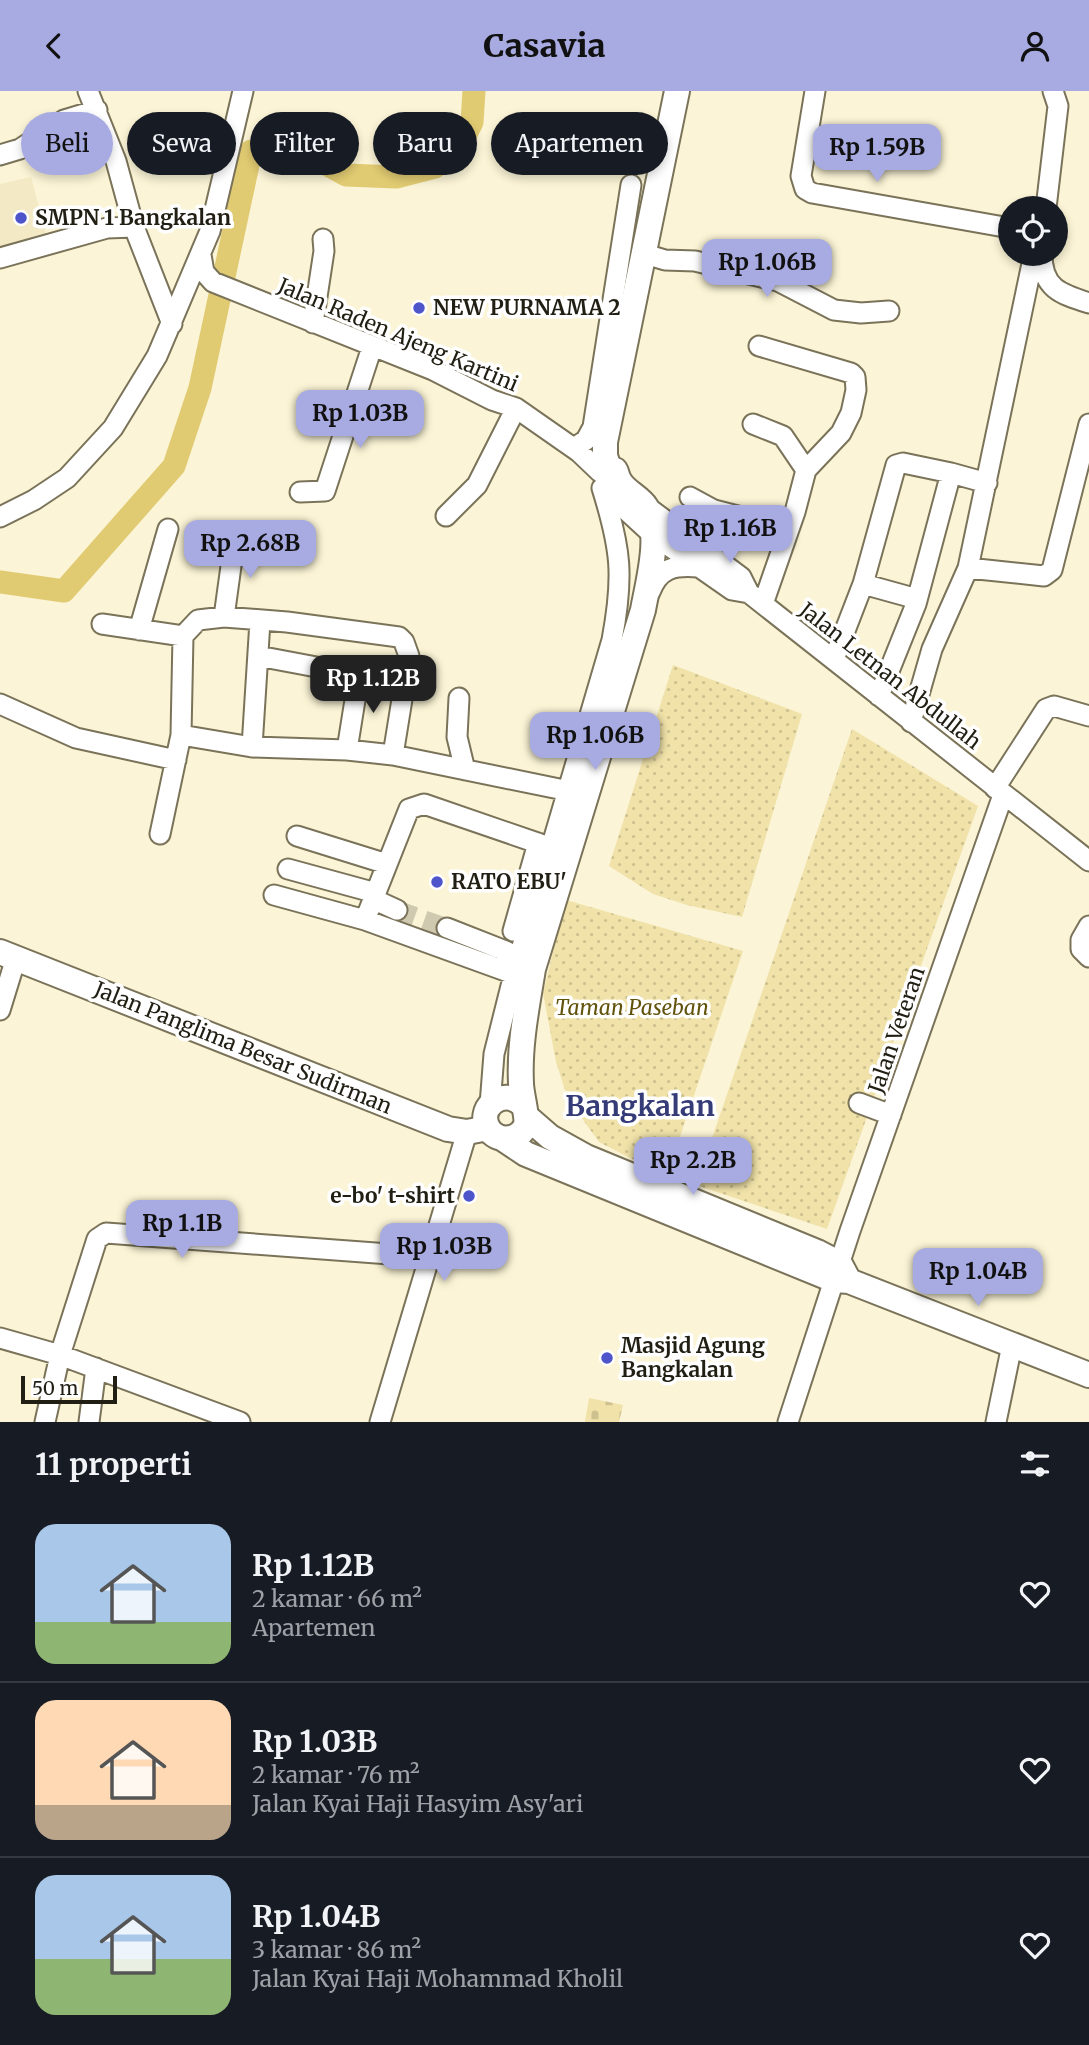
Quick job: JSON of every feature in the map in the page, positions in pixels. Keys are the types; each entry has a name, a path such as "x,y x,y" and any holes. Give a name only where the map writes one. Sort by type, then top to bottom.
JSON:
{"main road":[{"path":"487,1126 510,1138 524,1129 522,1054 533,969 643,610 653,535 646,506 607,477 605,450 677,91"},
{"name":"Jalan Panglima Besar Sudirman","path":"8,955 448,1129 487,1126"},
{"path":"487,1126 495,1100 506,1097 518,1101 525,1111 565,1147 662,1199"},
{"path":"487,1126 526,1154 817,1252 841,1275 1089,1375"}],"street":[{"path":"88,91 116,160 134,227 172,324"},
{"path":"0,517 34,500 67,478 113,428 157,356 210,231 243,91"},
{"path":"816,91 802,176 805,189 812,193 998,225"},
{"path":"1047,196 1058,106 1053,91 1059,91"},
{"path":"0,155 20,149 64,120 97,110"},
{"path":"574,448 586,440 593,427 631,185"},
{"path":"0,258 107,228 134,227"},
{"path":"313,323 324,251 323,239"},
{"path":"645,254 665,260 695,261 778,281 834,310 852,313 889,311"},
{"path":"201,255 204,272 215,283"},
{"path":"911,722 932,649 968,568 1032,266"},
{"path":"1044,266 1051,286 1061,294 1089,303"},
{"path":"188,285 215,283"},
{"name":"Jalan Raden Ajeng Kartini","path":"215,283 433,370 492,400 516,408 574,448 607,477"},
{"path":"756,599 789,529 806,470 841,433 851,413 856,390 856,377 851,373 759,346"},
{"path":"300,492 325,491 372,347"},
{"path":"446,516 477,485 516,408"},
{"path":"752,424 783,436 806,470"},
{"path":"968,568 1044,576 1049,574 1089,424"},
{"path":"834,659 863,584 897,465 902,463 987,483"},
{"path":"879,696 916,604 951,473"},
{"path":"380,1422 430,1257 487,1126 508,965 545,845 569,791 612,640 620,588 620,566 607,477"},
{"name":"Jalan Letnan Abdullah","path":"607,477 653,535 732,590 756,599 1089,861"},
{"path":"690,497 714,510 789,529"},
{"name":"Jalan Letnan Abdullah","path":"646,506 741,577 756,599"},
{"path":"139,631 168,529"},
{"path":"224,617 235,537"},
{"path":"643,610 652,586 665,570 681,565 699,567"},
{"path":"863,584 910,597 916,604"},
{"path":"160,834 181,735 183,636 198,620 224,617 366,632 401,639 410,656 393,755"},
{"path":"251,747 260,621"},
{"path":"102,624 183,636"},
{"path":"258,656 359,675 347,750"},
{"path":"459,698 457,737 465,770"},
{"path":"0,704 76,738 176,760"},
{"name":"Jalan Veteran","path":"788,1422 841,1275 891,1115 999,791 1045,709 1054,706 1089,716"},
{"path":"181,735 251,747 347,750 393,755 569,791"},
{"path":"365,920 409,809 424,804 545,845"},
{"path":"298,835 387,865"},
{"path":"288,869 374,896 397,910"},
{"path":"274,895 465,946 508,965"},
{"path":"1089,926 1081,940 1081,949 1089,957"},
{"path":"447,928 465,946"},
{"path":"0,1010 8,955"},
{"path":"859,1103 891,1115"},
{"path":"45,1422 60,1355 97,1239 106,1233 430,1257"},
{"path":"0,1338 60,1355 240,1422"},
{"path":"996,1422 1012,1345"},
{"path":"89,1422 96,1368"}],"shaded area":[{"name":"SMPN 1 Bangkalan","path":"31,177 51,252 0,271 0,184"}],"green space":[{"path":"673,665 802,714 742,917 687,905 653,894 609,866"},
{"path":"852,729 978,806 827,1229 696,1185"},
{"name":"Taman Paseban","path":"566,900 743,951 668,1172 632,1159 599,1142 568,1099 556,1062 543,993"},
{"path":"589,1398 623,1405 619,1422 585,1422"}],"waterway":[{"path":"0,582 64,591 174,466 200,388 251,151 302,151 346,175 396,177 435,167 458,150 472,122 474,91"}],"tunnel":[{"path":"397,910 447,928"}],"place":[{"name":"SMPN 1 Bangkalan","path":"21,218"},
{"name":"NEW PURNAMA 2","path":"419,308"},
{"name":"RATO EBU'","path":"437,882"},
{"name":"e-bo' t-shirt","path":"469,1196"},
{"name":"Masjid Agung Bangkalan","path":"607,1358"}],"district":[{"name":"Bangkalan","path":"640,1106"}]}
